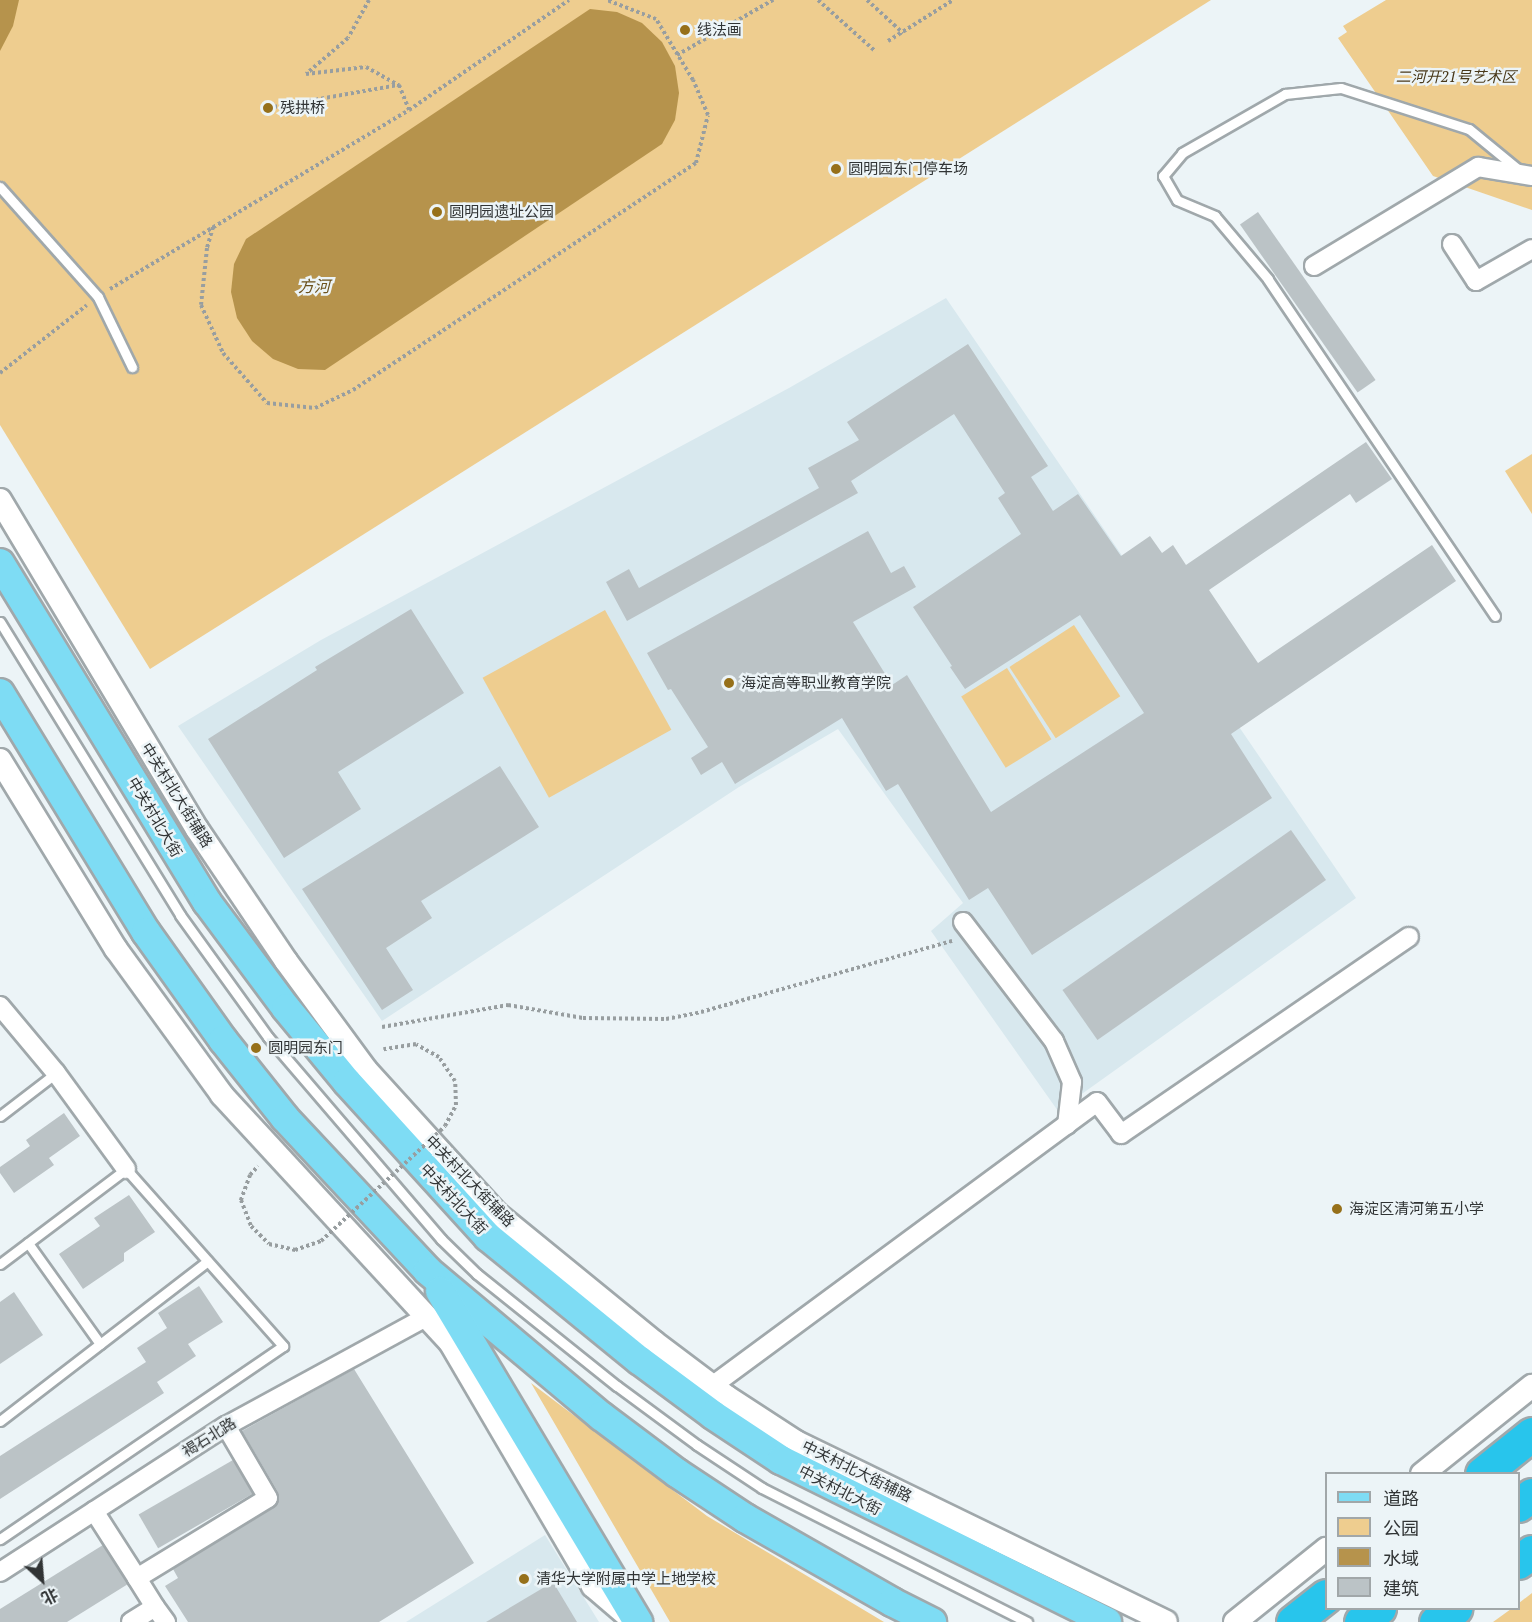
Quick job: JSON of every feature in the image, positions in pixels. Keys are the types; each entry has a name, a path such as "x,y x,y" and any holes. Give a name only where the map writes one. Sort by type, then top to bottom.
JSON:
{"highway":[{"path":"1483,1472 1532,1434"},
{"path":"1293,1622 1325,1597"},
{"path":"1361,1622 1376,1610"},
{"path":"1436,1622 1452,1610"}],"main road":[{"name":"中关村北大街","path":"0,563 207,902 286,1008 347,1082 488,1237 639,1360 713,1415 781,1460 1107,1622"},
{"path":"0,693 146,932 223,1040 285,1118 428,1271 601,1416 677,1473 745,1518 892,1602 932,1622"},
{"path":"428,1271 636,1622"}],"street":[{"path":"1314,267 1478,167 1529,176"},
{"path":"1452,244 1476,281 1532,249"},
{"name":"中关村北大街辅路","path":"0,500 197,829 286,961 366,1070 496,1213 654,1342 712,1386 796,1442 1166,1622"},
{"path":"0,759 116,949 222,1095 450,1342 594,1586 636,1622"},
{"path":"968,930 1054,1041 1072,1082 1067,1125"},
{"path":"712,1386 1097,1102 1120,1134 1409,938"},
{"path":"0,1006 56,1074 126,1168"},
{"name":"褐石北路","path":"0,1572 226,1426 426,1317"},
{"path":"1423,1472 1532,1386"},
{"path":"137,1578 268,1498 226,1426"},
{"path":"94,1511 166,1622"},
{"path":"1235,1622 1325,1550"},
{"path":"131,1622 155,1607"}],"lane":[{"path":"1495,616 1268,279 1215,216 1177,200 1163,176 1182,153 1285,94 1341,88 1469,129 1529,176"},
{"path":"0,187 98,297 132,367"},
{"name":"中关村北大街","path":"0,622 180,915 234,990 268,1037 455,1253 477,1274 617,1386 762,1488 1027,1622"},
{"path":"0,1116 56,1074"},
{"path":"0,1264 126,1168 283,1346 0,1539"},
{"path":"28,1243 100,1344"},
{"path":"0,1421 208,1261"}],"path":[{"path":"369,0 348,38 306,74 366,67 399,85 409,110"},
{"path":"0,374 98,297 409,110 569,0"},
{"path":"213,227 207,248 201,305 223,353 267,403 315,408 353,390 696,163 708,115 693,80 656,19 607,0"},
{"path":"677,55 773,0"},
{"path":"818,0 874,50"},
{"path":"867,0 903,33"},
{"path":"888,41 953,0"},
{"path":"268,108 399,85"},
{"path":"382,1027 508,1005 583,1018 666,1019 701,1012 928,947 968,930"},
{"path":"250,1175 241,1200 251,1226 269,1244 295,1250 321,1241 445,1126 456,1105 455,1081 439,1057 416,1044 383,1048"}],"shaded area":[{"name":"海淀高等职业教育学院","path":"946,298 1356,898 1058,1111 931,931 963,903 838,729 739,787 382,1021 178,726 321,640 789,388"},
{"name":"清华大学附属中学上地学校","path":"545,1535 599,1622 406,1622"}],"green space":[{"name":"圆明园遗址公园","path":"0,0 1211,0 150,669 0,425"},
{"name":"二河开21号艺术区","path":"1386,0 1532,0 1532,210 1433,176 1338,38 1347,32 1343,26"},
{"path":"1532,454 1532,514 1505,471"},
{"path":"605,610 671,730 549,798 483,678"},
{"path":"1074,625 1120,696 1056,738 1009,667"},
{"path":"1007,668 1052,739 1006,768 961,697"},
{"path":"531,1383 707,1516 884,1622 670,1622"},
{"path":"1532,1593 1532,1622 1493,1622 1510,1610 1520,1610 1520,1602"}],"water":[{"path":"0,0 19,0 13,26 0,51"},
{"name":"方河","path":"590,9 617,12 642,23 662,42 675,66 679,93 675,120 662,144 325,370 298,369 273,359 252,341 237,318 231,292 234,264 246,239"}],"building":[{"path":"1258,212 1376,380 1358,393 1240,225"},
{"path":"968,344 1048,466 1031,477 1053,511 1078,494 1121,556 1150,536 1162,553 1173,545 1186,565 1366,442 1392,479 1356,503 1350,494 1209,590 1258,663 1432,545 1456,581 1231,734 1272,798 1032,955 988,888 969,900 898,784 886,791 842,718 735,784 722,762 701,775 691,758 708,747 671,689 668,690 647,653 868,531 891,573 904,566 916,587 853,622 892,685 907,675 991,812 1144,713 1080,615 965,689 950,667 952,666 913,607 1021,534 998,498 1005,493 954,414 851,481 858,493 627,621 606,582 629,569 639,588 819,488 808,468 859,440 847,422"},
{"path":"411,609 464,693 338,772 361,809 284,858 208,739 317,670 315,667"},
{"path":"500,766 539,827 421,901 432,918 386,948 413,990 382,1010 302,889"},
{"path":"1291,830 1326,880 1097,1040 1062,990"},
{"path":"64,1113 80,1136 49,1158 54,1165 14,1193 0,1173 0,1167 30,1146 26,1140"},
{"path":"129,1195 155,1232 124,1253 124,1261 83,1289 59,1254 100,1226 94,1218"},
{"path":"199,1286 223,1322 188,1344 196,1356 157,1382 164,1393 0,1499 0,1456 146,1362 137,1348 167,1328 158,1313"},
{"path":"14,1292 43,1335 0,1364 0,1302"},
{"path":"354,1369 474,1563 379,1622 188,1622 165,1586 178,1578 173,1569 278,1503 278,1492 242,1431"},
{"path":"233,1460 252,1494 158,1548 139,1514"},
{"path":"103,1545 128,1584 67,1622 0,1622 0,1609"},
{"path":"553,1582 577,1622 486,1622"}],"place":[{"name":"线法画","path":"685,30"},
{"name":"残拱桥","path":"268,108"},
{"name":"圆明园东门停车场","path":"836,169"},
{"name":"圆明园遗址公园","path":"437,212"},
{"name":"海淀高等职业教育学院","path":"729,683"},
{"name":"圆明园东门","path":"256,1048"},
{"name":"海淀区清河第五小学","path":"1337,1209"},
{"name":"清华大学附属中学上地学校","path":"524,1579"}]}
